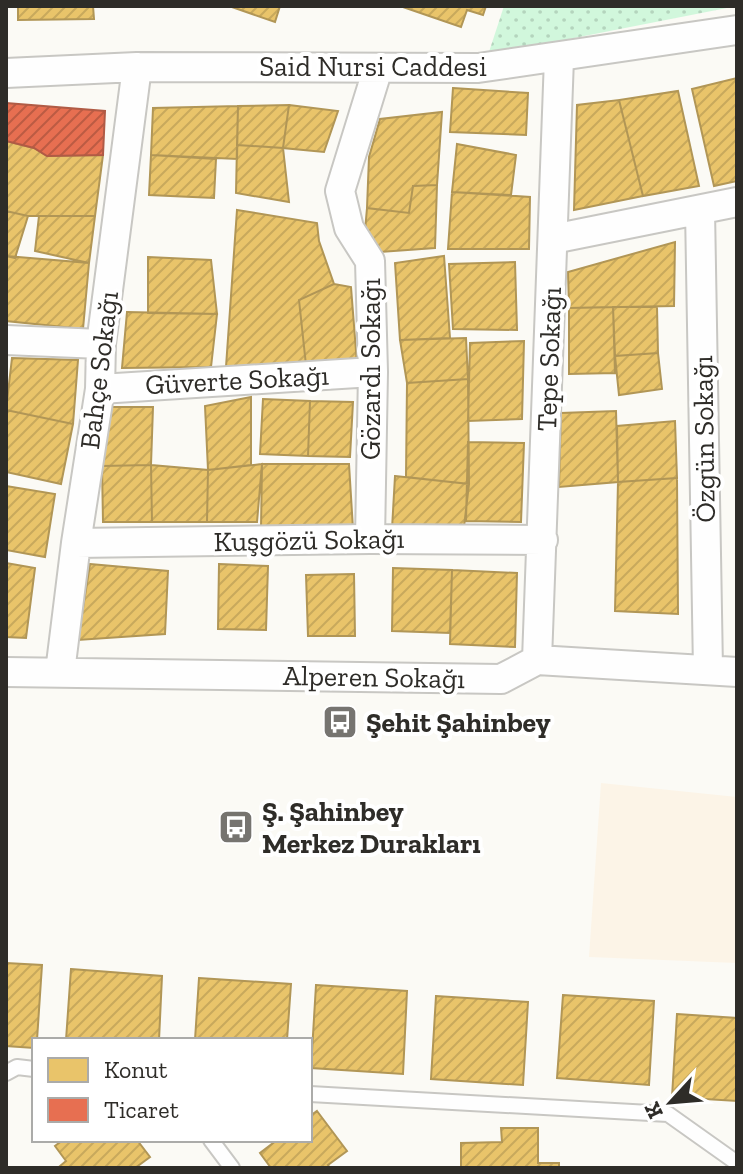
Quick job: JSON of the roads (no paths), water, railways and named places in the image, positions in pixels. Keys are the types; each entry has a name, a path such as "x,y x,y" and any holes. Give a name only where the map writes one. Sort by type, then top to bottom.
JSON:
{"street":[{"name":"Said Nursi Caddesi","path":"6,73 137,67 478,68 737,30"},
{"name":"Tepe Sokağı","path":"537,660 559,58"},
{"name":"Bahçe Sokağı","path":"60,672 100,389 101,344 137,67"},
{"name":"Gözardı Sokağı","path":"370,539 373,372 370,261 349,228 340,191 378,68"},
{"path":"553,239 737,202"},
{"name":"Özgün Sokağı","path":"700,210 708,669"},
{"path":"6,340 101,344"},
{"name":"Güverte Sokağı","path":"100,389 373,372"},
{"name":"Kuşgözü Sokağı","path":"76,543 543,540"},
{"path":"537,660 737,672"},
{"name":"Alperen Sokağı","path":"6,672 501,679 537,660"}],"lane":[{"path":"6,1073 17,1067 32,1069"},
{"path":"312,1094 668,1114 737,1163"},
{"path":"212,1142 232,1168"}],"place":[{"name":"Şehit Şahinbey","path":"340,722"},
{"name":"Ş. Şahinbey Merkez Durakları","path":"236,827"}]}
